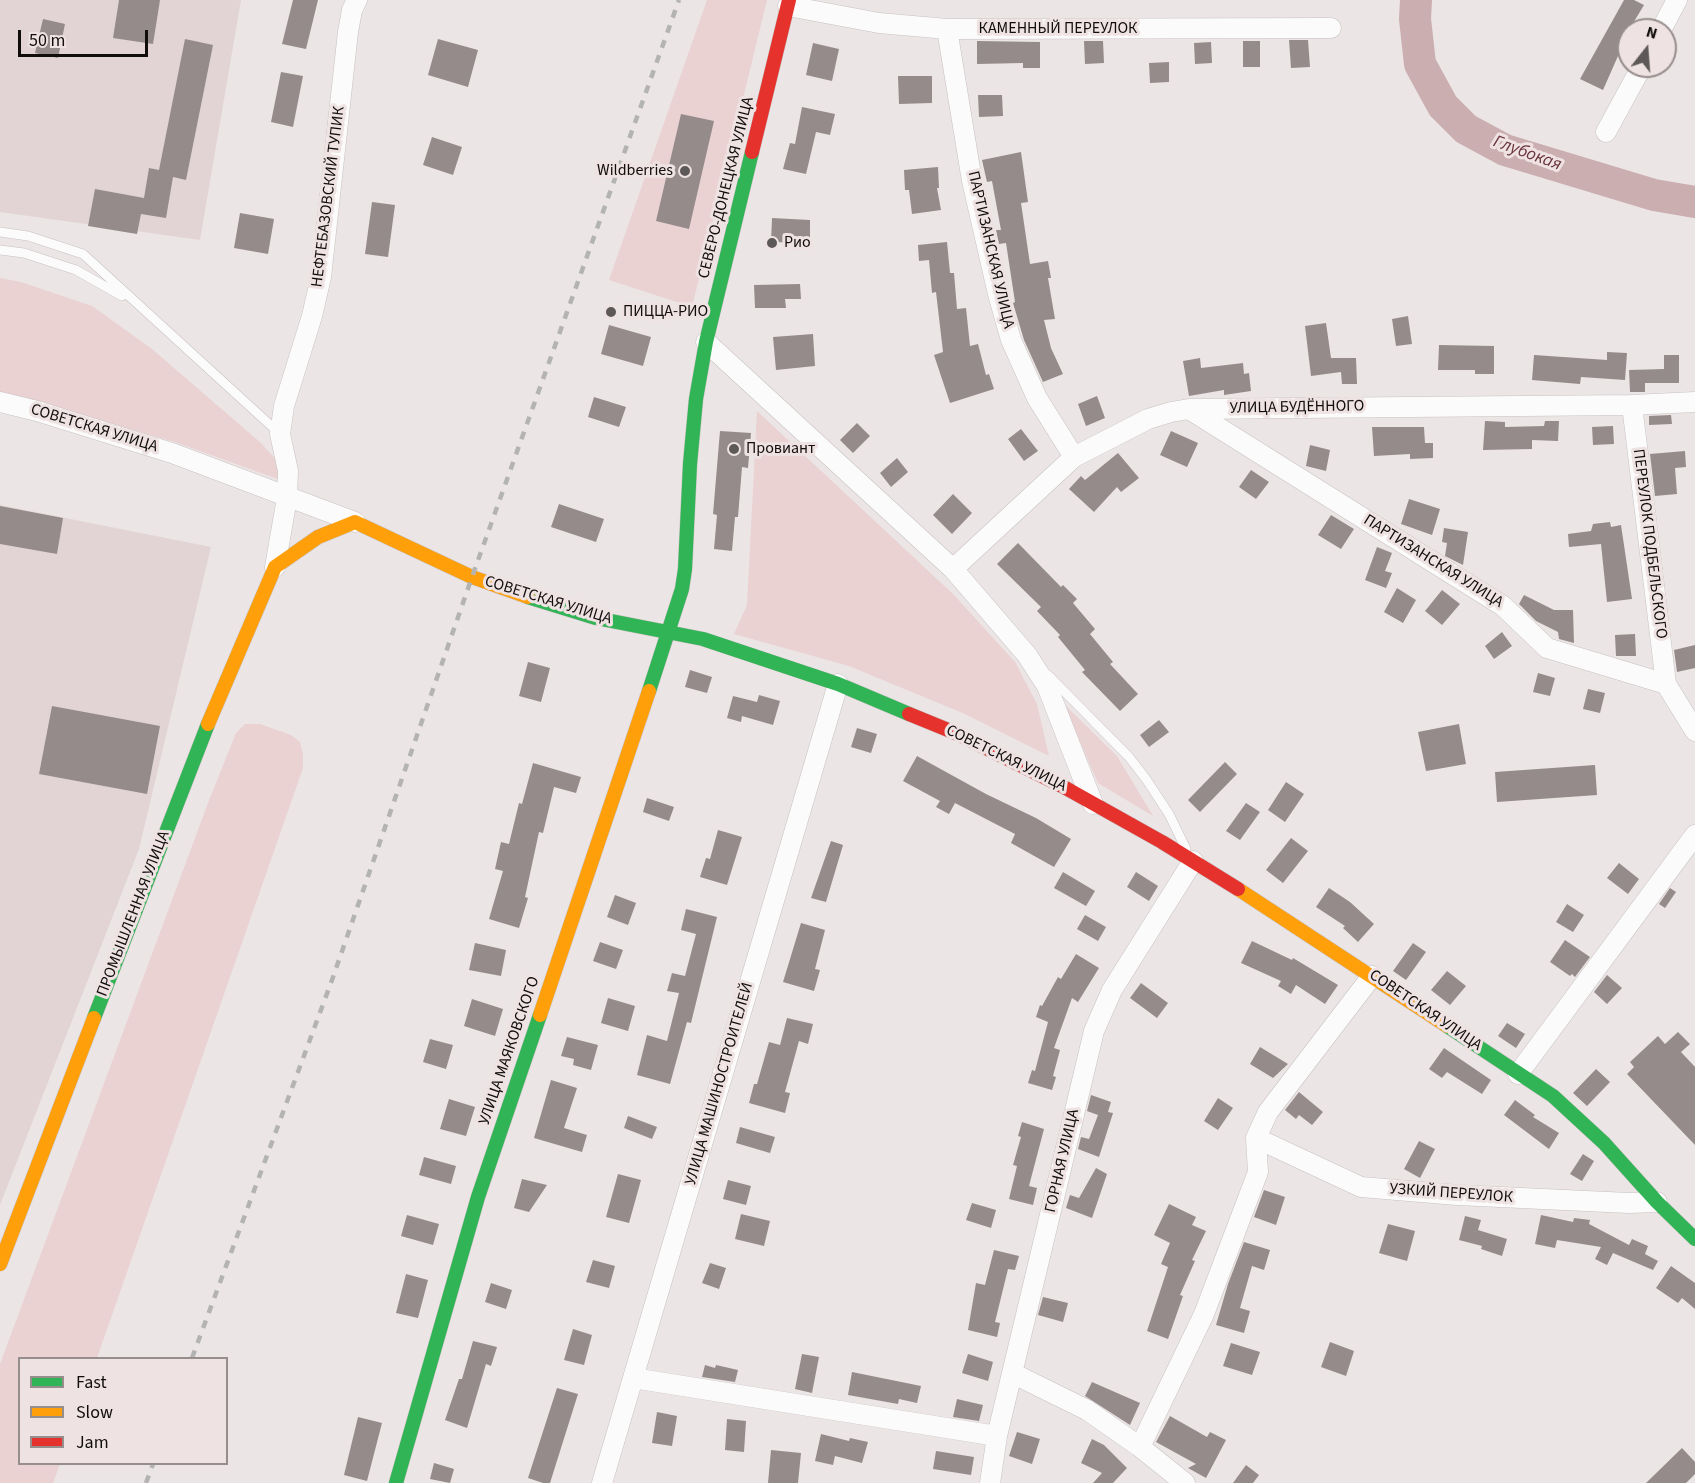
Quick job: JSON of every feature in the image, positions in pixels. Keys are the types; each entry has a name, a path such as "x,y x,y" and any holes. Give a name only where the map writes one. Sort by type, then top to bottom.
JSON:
{"main road":[{"name":"СЕВЕРО-ДОНЕЦКАЯ УЛИЦА","path":"666,632 682,589 685,569 696,399 706,342 788,3"},
{"name":"СОВЕТСКАЯ УЛИЦА","path":"355,522 472,577 523,595 596,618 703,639 838,684 958,734 1093,804 1193,861 1272,910 1553,1096 1604,1143 1657,1202 1695,1239"},
{"path":"275,567 318,537 355,522"},
{"name":"ПРОМЫШЛЕННАЯ УЛИЦА","path":"0,1263 192,764 275,567"},
{"name":"УЛИЦА МАЯКОВСКОГО","path":"396,1483 478,1197 626,761 666,632"}],"street":[{"name":"НЕФТЕБАЗОВСКИЙ ТУПИК","path":"287,498 288,471 280,434 284,406 312,316 321,277 348,32 352,10 357,0"},
{"path":"1667,18 1677,0"},
{"name":"КАМЕННЫЙ ПЕРЕУЛОК","path":"788,3 879,23 947,29 1331,28"},
{"name":"ПАРТИЗАНСКАЯ УЛИЦА","path":"947,29 972,181 1011,340 1036,398 1074,457"},
{"path":"1606,132 1635,78"},
{"name":"СОВЕТСКАЯ УЛИЦА","path":"706,342 953,569 1027,655 1047,686 1093,804"},
{"name":"СОВЕТСКАЯ УЛИЦА","path":"0,402 37,411 172,453 355,522"},
{"name":"УЛИЦА БУДЁННОГО","path":"953,569 1074,457 1148,419 1189,409 1632,405 1695,402"},
{"name":"ПЕРЕУЛОК ПОДБЕЛЬСКОГО","path":"1632,405 1666,684"},
{"name":"ПАРТИЗАНСКАЯ УЛИЦА","path":"1189,409 1503,606 1547,648 1666,684"},
{"name":"ПРОМЫШЛЕННАЯ УЛИЦА","path":"275,567 287,498"},
{"name":"УЛИЦА МАШИНОСТРОИТЕЛЕЙ","path":"602,1483 838,684"},
{"path":"1666,684 1695,731"},
{"path":"1518,1074 1695,834"},
{"name":"ГОРНАЯ УЛИЦА","path":"990,1483 997,1436 1094,1031 1112,990 1193,861"},
{"path":"1140,1446 1204,1314 1258,1172 1256,1138 1268,1112 1372,976"},
{"name":"УЗКИЙ ПЕРЕУЛОК","path":"1256,1138 1360,1187 1457,1196 1629,1203 1657,1202"},
{"path":"1012,1373 1087,1410 1140,1446 1185,1483"},
{"path":"633,1378 997,1436"}],"lane":[{"path":"0,232 28,236 83,254 280,434"},
{"path":"0,250 24,253 76,270 135,303"},
{"path":"1027,655 1129,757 1169,814 1193,861"}],"shaded area":[{"path":"0,0 241,0 200,240 0,212"},
{"path":"707,0 767,0 692,307 609,280"},
{"path":"0,278 21,282 92,306 152,349 261,443 300,487 175,442 0,394"},
{"path":"757,411 954,595 1015,662 1037,704 1049,756 965,714 849,666 734,634 747,605"},
{"path":"0,505 211,547 139,849 0,1205"},
{"path":"1063,703 1117,756 1153,816 1098,783"},
{"path":"245,724 260,724 291,735 300,742 303,768 97,1357 18,1357 18,1465 60,1465 53,1483 0,1483 0,1364 236,733"}],"building":[{"path":"119,0 160,0 153,44 113,38"},
{"path":"293,0 318,0 306,49 282,44"},
{"path":"1624,0 1634,0 1644,5 1636,18 1617,18 1617,58 1603,90 1580,79"},
{"path":"43,19 65,24 58,58 35,53"},
{"path":"185,39 213,45 186,180 173,177 166,218 141,214 137,234 88,226 95,189 144,198 149,168 159,170"},
{"path":"438,39 478,50 468,87 428,75"},
{"path":"1289,40 1308,40 1310,67 1291,68"},
{"path":"977,41 1040,42 1040,68 1023,68 1023,63 977,64"},
{"path":"1084,41 1103,41 1104,63 1085,64"},
{"path":"1243,41 1260,41 1260,67 1243,67"},
{"path":"1211,42 1212,63 1195,64 1194,43"},
{"path":"813,43 839,49 832,81 806,75"},
{"path":"1169,62 1169,82 1150,83 1149,63"},
{"path":"281,72 303,76 293,127 271,122"},
{"path":"898,76 932,76 932,103 899,104"},
{"path":"978,95 1002,95 1003,116 979,117"},
{"path":"802,107 835,114 830,135 816,132 806,174 783,169 790,143 795,144"},
{"name":"Wildberries","path":"681,114 714,121 689,229 656,221"},
{"path":"432,137 462,147 453,175 423,165"},
{"path":"1021,152 1028,202 1021,203 1030,264 1048,261 1051,278 1048,278 1055,319 1044,320 1051,348 1063,374 1043,382 1024,340 1013,303 1015,302 1006,243 999,244 996,230 1001,230 992,181 987,182 982,160"},
{"path":"938,167 939,188 937,188 941,210 912,214 909,190 905,190 904,170"},
{"path":"372,202 395,205 388,257 365,254"},
{"path":"240,213 274,219 268,254 234,248"},
{"path":"772,218 810,220 810,243 771,242"},
{"path":"947,242 950,273 954,273 957,309 966,308 970,346 978,344 986,375 989,374 994,389 950,403 934,355 943,352 936,292 932,293 929,260 919,261 918,245"},
{"path":"800,284 801,299 785,299 786,308 755,308 754,285"},
{"path":"1408,316 1412,344 1396,346 1392,319"},
{"path":"1326,323 1331,358 1356,358 1357,384 1342,384 1341,372 1311,376 1305,326"},
{"path":"609,325 651,337 643,366 601,354"},
{"path":"813,334 815,366 776,370 773,337"},
{"path":"1439,345 1494,346 1494,374 1475,374 1475,370 1438,370"},
{"path":"1607,352 1627,353 1625,380 1581,377 1580,384 1532,380 1534,355 1607,360"},
{"path":"1664,355 1679,355 1679,383 1645,383 1645,392 1630,392 1629,370 1664,369"},
{"path":"1200,358 1201,368 1243,363 1244,374 1249,373 1251,391 1224,395 1224,390 1189,396 1183,361"},
{"path":"1097,396 1105,418 1086,426 1078,404"},
{"path":"594,397 626,407 619,427 588,417"},
{"path":"1671,415 1672,424 1649,425 1649,416"},
{"path":"1485,421 1505,422 1505,427 1544,426 1545,421 1559,421 1558,441 1532,440 1532,449 1483,450"},
{"path":"857,423 870,436 853,453 840,440"},
{"path":"1613,426 1614,444 1593,445 1592,427"},
{"path":"1372,427 1424,427 1425,443 1433,443 1433,458 1410,459 1410,454 1374,456"},
{"path":"1021,429 1038,451 1024,461 1008,439"},
{"path":"720,431 751,433 748,468 742,467 738,517 735,517 732,551 714,549 717,515 713,514"},
{"path":"1171,431 1198,443 1187,467 1160,455"},
{"path":"1310,445 1330,450 1326,471 1306,466"},
{"path":"1685,451 1686,467 1675,468 1677,494 1655,496 1650,454"},
{"path":"1118,453 1139,478 1121,492 1117,487 1094,512 1069,489 1081,476 1085,480"},
{"path":"897,458 908,472 891,487 880,473"},
{"path":"1251,470 1269,482 1256,499 1239,487"},
{"path":"953,494 972,513 952,534 933,515"},
{"path":"1409,499 1440,509 1432,535 1401,524"},
{"path":"559,504 604,519 596,542 551,527"},
{"path":"0,506 63,518 57,554 0,544"},
{"path":"1331,515 1354,529 1341,549 1318,535"},
{"path":"1610,522 1611,527 1621,525 1632,599 1607,602 1601,544 1569,547 1568,534 1591,531 1593,524"},
{"path":"1444,528 1468,532 1463,565 1445,556 1447,543 1442,542"},
{"path":"1018,543 1061,587 1063,585 1077,599 1073,603 1095,629 1090,634 1113,662 1110,664 1138,694 1120,711 1082,672 1085,670 1058,637 1060,635 1037,611 1041,607 997,564"},
{"path":"1377,547 1392,553 1385,571 1392,573 1386,588 1365,580"},
{"path":"1397,588 1416,600 1403,623 1384,612"},
{"path":"1442,590 1460,604 1442,625 1425,611"},
{"path":"1524,595 1554,610 1573,610 1574,643 1559,639 1558,632 1536,621 1519,604"},
{"path":"1502,632 1512,646 1494,659 1485,646"},
{"path":"1635,634 1636,656 1616,656 1615,635"},
{"path":"1695,645 1695,668 1677,672 1674,650"},
{"path":"528,662 550,668 541,702 519,696"},
{"path":"690,670 712,677 707,693 685,687"},
{"path":"1538,673 1555,678 1550,696 1533,692"},
{"path":"1588,689 1605,693 1600,713 1583,709"},
{"path":"759,695 780,701 773,725 742,716 741,722 727,718 733,696 757,702"},
{"path":"52,706 160,726 147,794 39,774"},
{"path":"1159,720 1169,732 1149,747 1140,735"},
{"path":"1459,724 1466,764 1426,771 1418,732"},
{"path":"857,728 877,734 871,753 851,747"},
{"path":"917,756 986,794 1036,818 1071,839 1054,867 1011,843 1015,834 955,803 949,814 936,807 940,801 903,781"},
{"path":"1225,762 1237,774 1200,812 1188,800"},
{"path":"533,763 581,777 576,793 554,787 543,833 539,832 525,897 528,898 519,928 489,919 503,871 495,869 501,842 509,844 519,803 522,804"},
{"path":"1595,765 1597,795 1497,802 1495,772"},
{"path":"1286,782 1304,794 1285,822 1268,810"},
{"path":"647,798 674,807 669,821 643,812"},
{"path":"1246,803 1260,812 1240,840 1226,831"},
{"path":"718,830 742,837 727,885 700,877 706,858 710,859"},
{"path":"1291,838 1308,851 1283,883 1266,870"},
{"path":"831,841 843,845 826,902 811,898"},
{"path":"1619,863 1639,879 1628,894 1607,878"},
{"path":"1063,872 1095,891 1086,906 1054,888"},
{"path":"1136,872 1158,886 1149,901 1127,887"},
{"path":"1329,888 1350,902 1374,924 1358,942 1343,928 1345,926 1316,907"},
{"path":"1670,888 1676,892 1665,908 1659,904"},
{"path":"615,895 636,903 628,925 607,917"},
{"path":"1567,904 1584,915 1573,932 1556,922"},
{"path":"686,909 717,917 691,1023 687,1022 670,1084 637,1075 647,1035 667,1041 679,993 667,991 672,973 685,976 696,934 681,930"},
{"path":"1085,915 1106,927 1098,941 1077,929"},
{"path":"801,923 825,930 815,969 820,970 814,991 783,982"},
{"path":"1565,940 1590,957 1575,977 1550,962"},
{"path":"1252,941 1292,960 1293,958 1338,985 1325,1004 1296,985 1291,994 1278,986 1281,981 1241,963"},
{"path":"600,942 623,950 616,969 593,961"},
{"path":"475,943 506,950 501,976 469,970"},
{"path":"1413,943 1426,952 1406,980 1393,971"},
{"path":"1076,954 1099,968 1078,1002 1072,998 1054,1048 1060,1050 1052,1090 1028,1083 1032,1070 1035,1071 1048,1022 1036,1017 1040,1005 1042,1006 1058,977 1061,979"},
{"path":"1447,971 1466,986 1450,1005 1431,990"},
{"path":"1607,975 1622,988 1607,1004 1594,992"},
{"path":"1141,983 1168,1003 1157,1018 1130,998"},
{"path":"608,998 635,1006 628,1031 601,1023"},
{"path":"472,999 503,1009 495,1036 464,1026"},
{"path":"787,1018 813,1024 808,1044 799,1041 785,1092 790,1093 785,1113 749,1103 769,1042 780,1045"},
{"path":"1507,1023 1525,1034 1516,1048 1498,1036"},
{"path":"1678,1032 1690,1044 1681,1052 1695,1067 1695,1145 1627,1074 1634,1067 1630,1062 1658,1036 1665,1044"},
{"path":"567,1037 598,1045 591,1070 573,1065 574,1059 561,1056"},
{"path":"430,1039 453,1045 446,1069 423,1062"},
{"path":"1260,1047 1288,1064 1273,1078 1250,1064"},
{"path":"1444,1048 1491,1080 1482,1094 1447,1072 1442,1078 1429,1069"},
{"path":"1596,1069 1610,1082 1587,1106 1573,1093"},
{"path":"551,1080 577,1088 564,1128 587,1135 582,1152 534,1138"},
{"path":"1299,1092 1323,1112 1312,1125 1299,1115 1296,1119 1285,1110"},
{"path":"1091,1095 1111,1102 1108,1112 1113,1113 1099,1157 1078,1149 1081,1137 1089,1139 1098,1115 1087,1111"},
{"path":"1218,1098 1233,1108 1218,1130 1204,1121"},
{"path":"449,1099 475,1107 466,1136 440,1129"},
{"path":"1515,1100 1535,1115 1533,1117 1559,1133 1549,1149 1504,1115"},
{"path":"628,1116 657,1127 652,1139 624,1128"},
{"path":"1022,1122 1044,1129 1029,1186 1037,1188 1033,1205 1009,1199 1017,1166 1013,1165 1021,1137 1018,1136"},
{"path":"740,1127 775,1137 770,1153 736,1143"},
{"path":"1419,1141 1435,1149 1420,1178 1404,1169"},
{"path":"1583,1154 1594,1161 1582,1181 1570,1174"},
{"path":"424,1157 456,1166 451,1184 419,1175"},
{"path":"1096,1168 1107,1174 1092,1218 1066,1208 1070,1195 1079,1198"},
{"path":"618,1174 641,1180 629,1223 606,1217"},
{"path":"522,1179 547,1185 529,1212 514,1208"},
{"path":"728,1180 751,1186 746,1205 723,1199"},
{"path":"1264,1190 1285,1197 1276,1225 1254,1217"},
{"path":"972,1203 996,1210 991,1228 966,1220"},
{"path":"1169,1204 1196,1217 1192,1225 1206,1231 1192,1260 1195,1261 1180,1295 1183,1296 1168,1339 1147,1331 1168,1267 1161,1264 1170,1243 1154,1235"},
{"path":"741,1214 770,1221 764,1246 735,1239"},
{"path":"407,1215 439,1224 433,1245 401,1236"},
{"path":"1541,1215 1573,1222 1574,1218 1590,1220 1589,1224 1629,1245 1632,1239 1648,1246 1645,1254 1658,1261 1653,1270 1613,1253 1607,1265 1595,1259 1601,1247 1557,1240 1555,1248 1535,1244"},
{"path":"1465,1216 1481,1220 1478,1230 1507,1239 1502,1256 1481,1249 1482,1246 1459,1240"},
{"path":"1388,1224 1415,1231 1407,1261 1379,1253"},
{"path":"1244,1242 1270,1250 1264,1270 1252,1266 1240,1308 1250,1311 1244,1333 1216,1325"},
{"path":"994,1250 1019,1256 1015,1270 1008,1269 995,1322 1000,1323 997,1337 968,1330 976,1283 985,1285"},
{"path":"593,1260 615,1266 609,1288 586,1282"},
{"path":"710,1263 726,1268 719,1289 702,1283"},
{"path":"1671,1266 1695,1283 1695,1309 1682,1298 1678,1303 1656,1288"},
{"path":"406,1274 428,1280 418,1318 396,1313"},
{"path":"491,1283 512,1290 506,1309 485,1302"},
{"path":"1043,1297 1068,1303 1063,1322 1038,1315"},
{"path":"573,1329 592,1335 584,1365 564,1360"},
{"path":"473,1341 497,1347 491,1366 486,1364 467,1428 445,1420 459,1379 462,1379"},
{"path":"1330,1342 1354,1351 1346,1376 1321,1367"},
{"path":"1231,1343 1260,1352 1252,1375 1223,1366"},
{"path":"802,1354 819,1357 812,1393 795,1389"},
{"path":"968,1354 993,1362 988,1381 962,1373"},
{"path":"705,1365 738,1370 735,1382 702,1377"},
{"path":"852,1372 921,1386 917,1403 899,1399 898,1404 848,1395"},
{"path":"1092,1382 1140,1403 1130,1425 1085,1396"},
{"path":"557,1388 578,1394 550,1483 543,1483 528,1478"},
{"path":"957,1399 983,1405 979,1421 953,1417"},
{"path":"657,1412 677,1416 672,1446 652,1443"},
{"path":"1170,1416 1207,1437 1210,1432 1226,1440 1206,1478 1188,1468 1196,1464 1156,1442"},
{"path":"358,1417 382,1423 367,1481 344,1475"},
{"path":"727,1419 746,1421 744,1452 725,1450"},
{"path":"1017,1432 1040,1439 1032,1464 1009,1456"},
{"path":"821,1434 849,1441 850,1438 868,1442 862,1463 835,1456 833,1465 815,1461"},
{"path":"1092,1439 1104,1445 1127,1468 1113,1483 1093,1483 1102,1473 1081,1463"},
{"path":"1682,1448 1695,1462 1695,1474 1686,1483 1646,1483"},
{"path":"771,1450 801,1453 798,1483 768,1483"},
{"path":"936,1451 974,1457 971,1475 933,1469"},
{"path":"434,1463 454,1469 450,1483 430,1479"},
{"path":"1246,1465 1259,1475 1253,1483 1233,1483"}],"waterway":[{"name":"Глубокая","path":"1416,0 1415,19 1420,64 1443,106 1466,129 1505,150 1654,195 1695,202"}],"railway":[{"path":"192,1357 332,980 472,577 679,0"},
{"path":"146,1483 153,1465"}],"traffic: fast":[{"path":"649,691 682,589 696,399 706,342 752,152"},
{"path":"528,597 596,618 703,639 838,684 909,714"},
{"path":"94,1018 208,724"},
{"path":"396,1483 478,1197 540,1015"},
{"path":"1447,1026 1553,1096 1604,1143 1657,1202 1695,1239"}],"traffic: slow":[{"path":"208,724 275,567 318,537 355,522 472,577 528,597"},
{"path":"540,1015 649,691"},
{"path":"1238,889 1447,1026"},
{"path":"0,1264 94,1018"}],"traffic: jam":[{"path":"752,152 789,0"},
{"path":"909,714 958,734 1062,786 1162,842 1238,889"}],"place":[{"name":"Wildberries","path":"685,171"},
{"name":"Рио","path":"772,243"},
{"name":"ПИЦЦА-РИО","path":"611,312"},
{"name":"Провиант","path":"734,449"}]}
